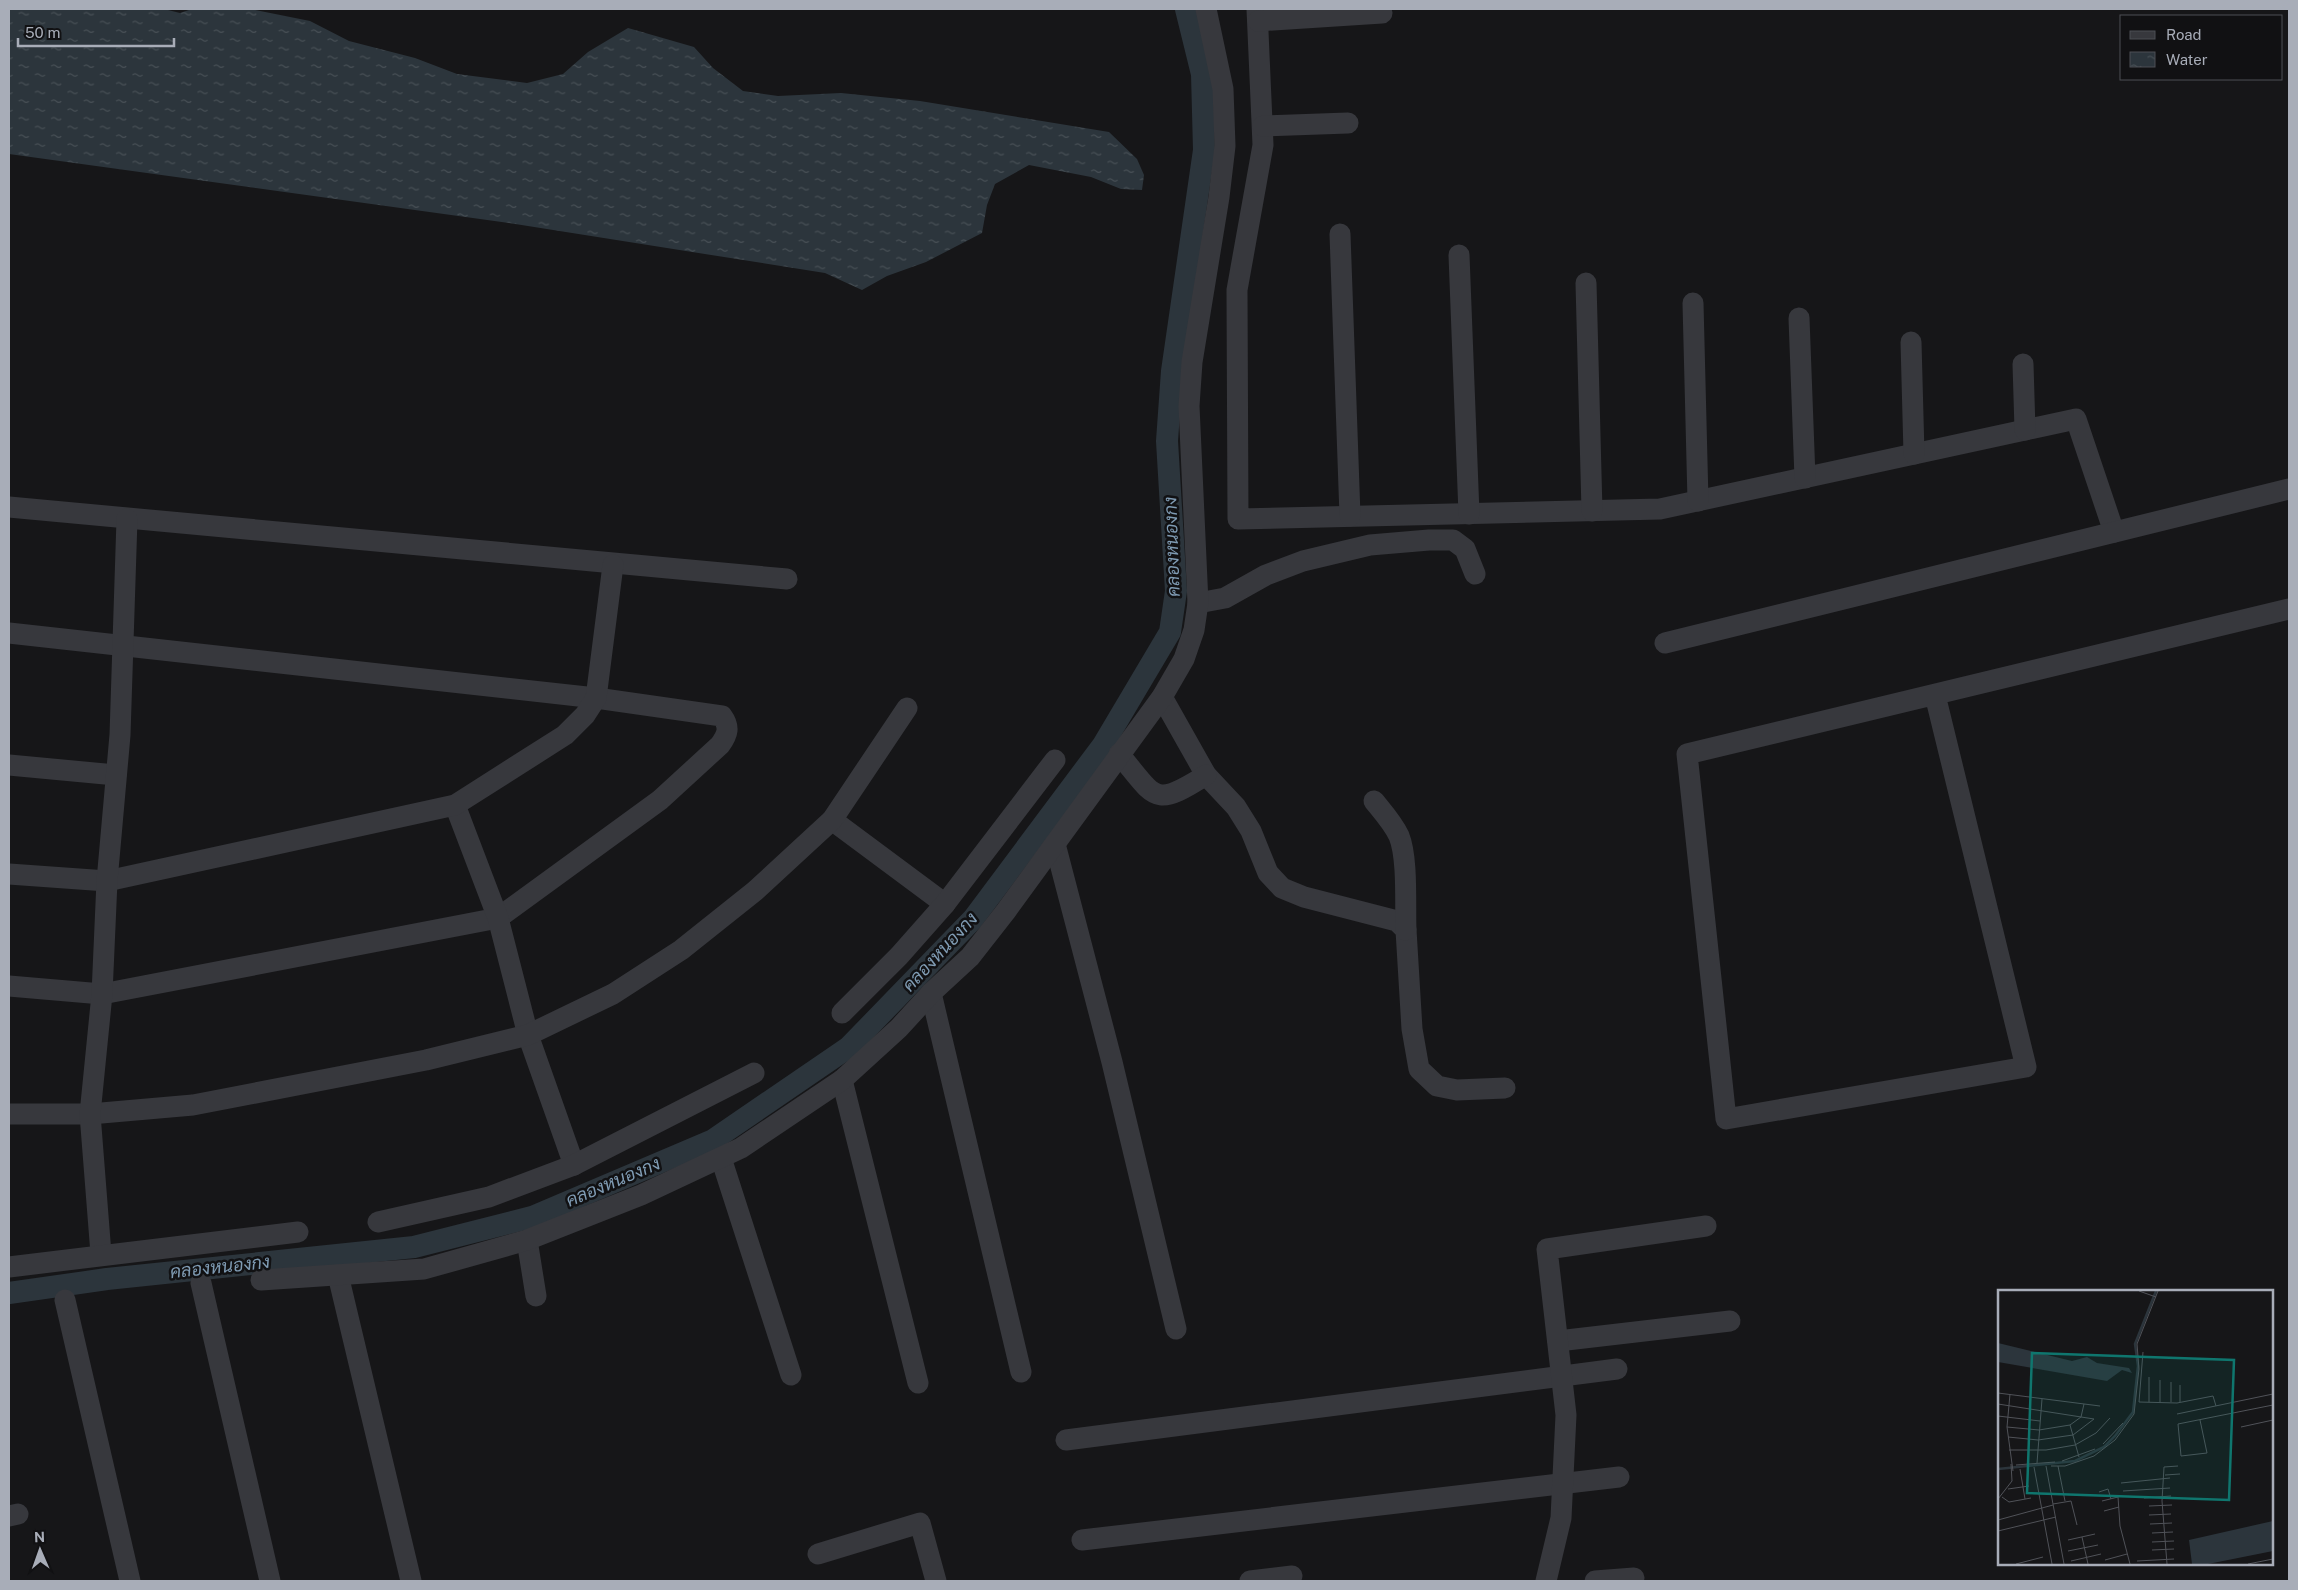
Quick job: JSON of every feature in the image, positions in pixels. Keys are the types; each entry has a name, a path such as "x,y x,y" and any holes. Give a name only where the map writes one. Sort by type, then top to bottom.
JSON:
{"street":[{"path":"261,1280 424,1269 527,1240 641,1196 741,1148 842,1080 899,1028 931,993 970,957 1055,844 1162,697 1184,659 1194,630 1198,603 1189,406 1192,362 1219,198 1225,146 1223,89 1206,9"},
{"path":"1382,13 1258,15 1263,145 1236,290 1238,519 1660,509 2076,419 2114,532"},
{"path":"1263,126 1348,123"},
{"path":"1340,234 1350,516"},
{"path":"1460,255 1470,514"},
{"path":"1586,283 1592,511"},
{"path":"1693,303 1698,501"},
{"path":"1799,318 1805,478"},
{"path":"1911,342 1914,454"},
{"path":"2023,364 2025,430"},
{"path":"1665,643 2289,489"},
{"path":"9,507 613,565 787,579"},
{"path":"101,1254 90,1114 102,994 108,881 120,735 127,519"},
{"path":"1198,603 1225,598 1266,575 1303,561 1370,545 1452,540 1465,549 1475,574"},
{"path":"9,874 108,881 455,805 565,735 585,715 596,698 613,565"},
{"path":"1935,695 2026,1067 1726,1120 1687,754 2289,609"},
{"path":"9,633 596,698 722,716 728,724 727,734 720,745 698,768 660,800 498,918 102,994 9,986"},
{"path":"1162,697 1206,775 1236,806 1251,830 1268,873 1282,888 1304,896 1397,921 1406,930"},
{"path":"9,1114 90,1114 193,1105 426,1060 528,1035 614,994 681,950 755,891 832,820 907,708"},
{"path":"1119,754 1151,792 1164,796 1180,792 1206,775"},
{"path":"842,1013 899,956 945,904 1055,760"},
{"path":"9,765 116,775"},
{"path":"1374,801 1388,818 1399,837 1404,867 1412,1029 1419,1069 1437,1086 1457,1090 1505,1088"},
{"path":"455,805 498,918 528,1035 574,1165"},
{"path":"832,820 945,904"},
{"path":"1055,844 1112,1062 1176,1329"},
{"path":"931,993 1021,1372"},
{"path":"378,1222 489,1197 574,1165 754,1073"},
{"path":"842,1080 918,1383"},
{"path":"721,1158 791,1375"},
{"path":"1546,1581 1561,1518 1566,1415 1547,1249 1706,1226"},
{"path":"9,1267 101,1254 298,1232"},
{"path":"527,1240 536,1296"},
{"path":"338,1274 411,1581"},
{"path":"201,1283 270,1581"},
{"path":"65,1300 130,1581"},
{"path":"1558,1341 1730,1321"},
{"path":"1066,1440 1617,1369"},
{"path":"1082,1540 1619,1477"},
{"path":"818,1554 920,1523 936,1581"},
{"path":"1250,1581 1292,1576"},
{"path":"1594,1581 1634,1578"}],"water":[{"path":"9,9 164,9 180,13 192,9 250,9 310,21 349,41 415,58 457,74 527,83 563,74 588,52 628,28 694,47 713,68 743,91 778,96 841,93 920,101 1109,132 1137,159 1144,175 1142,190 1121,189 1091,177 1029,165 995,184 987,205 982,233 926,262 887,276 862,290 825,273 509,223 9,154"}],"waterway":[{"name":"คลองหนองกง","path":"9,1293 107,1279 414,1247 532,1217 713,1140 849,1047 973,919 1103,745 1170,632 1176,591 1167,441 1172,371 1204,150 1202,74 1186,9"}]}
